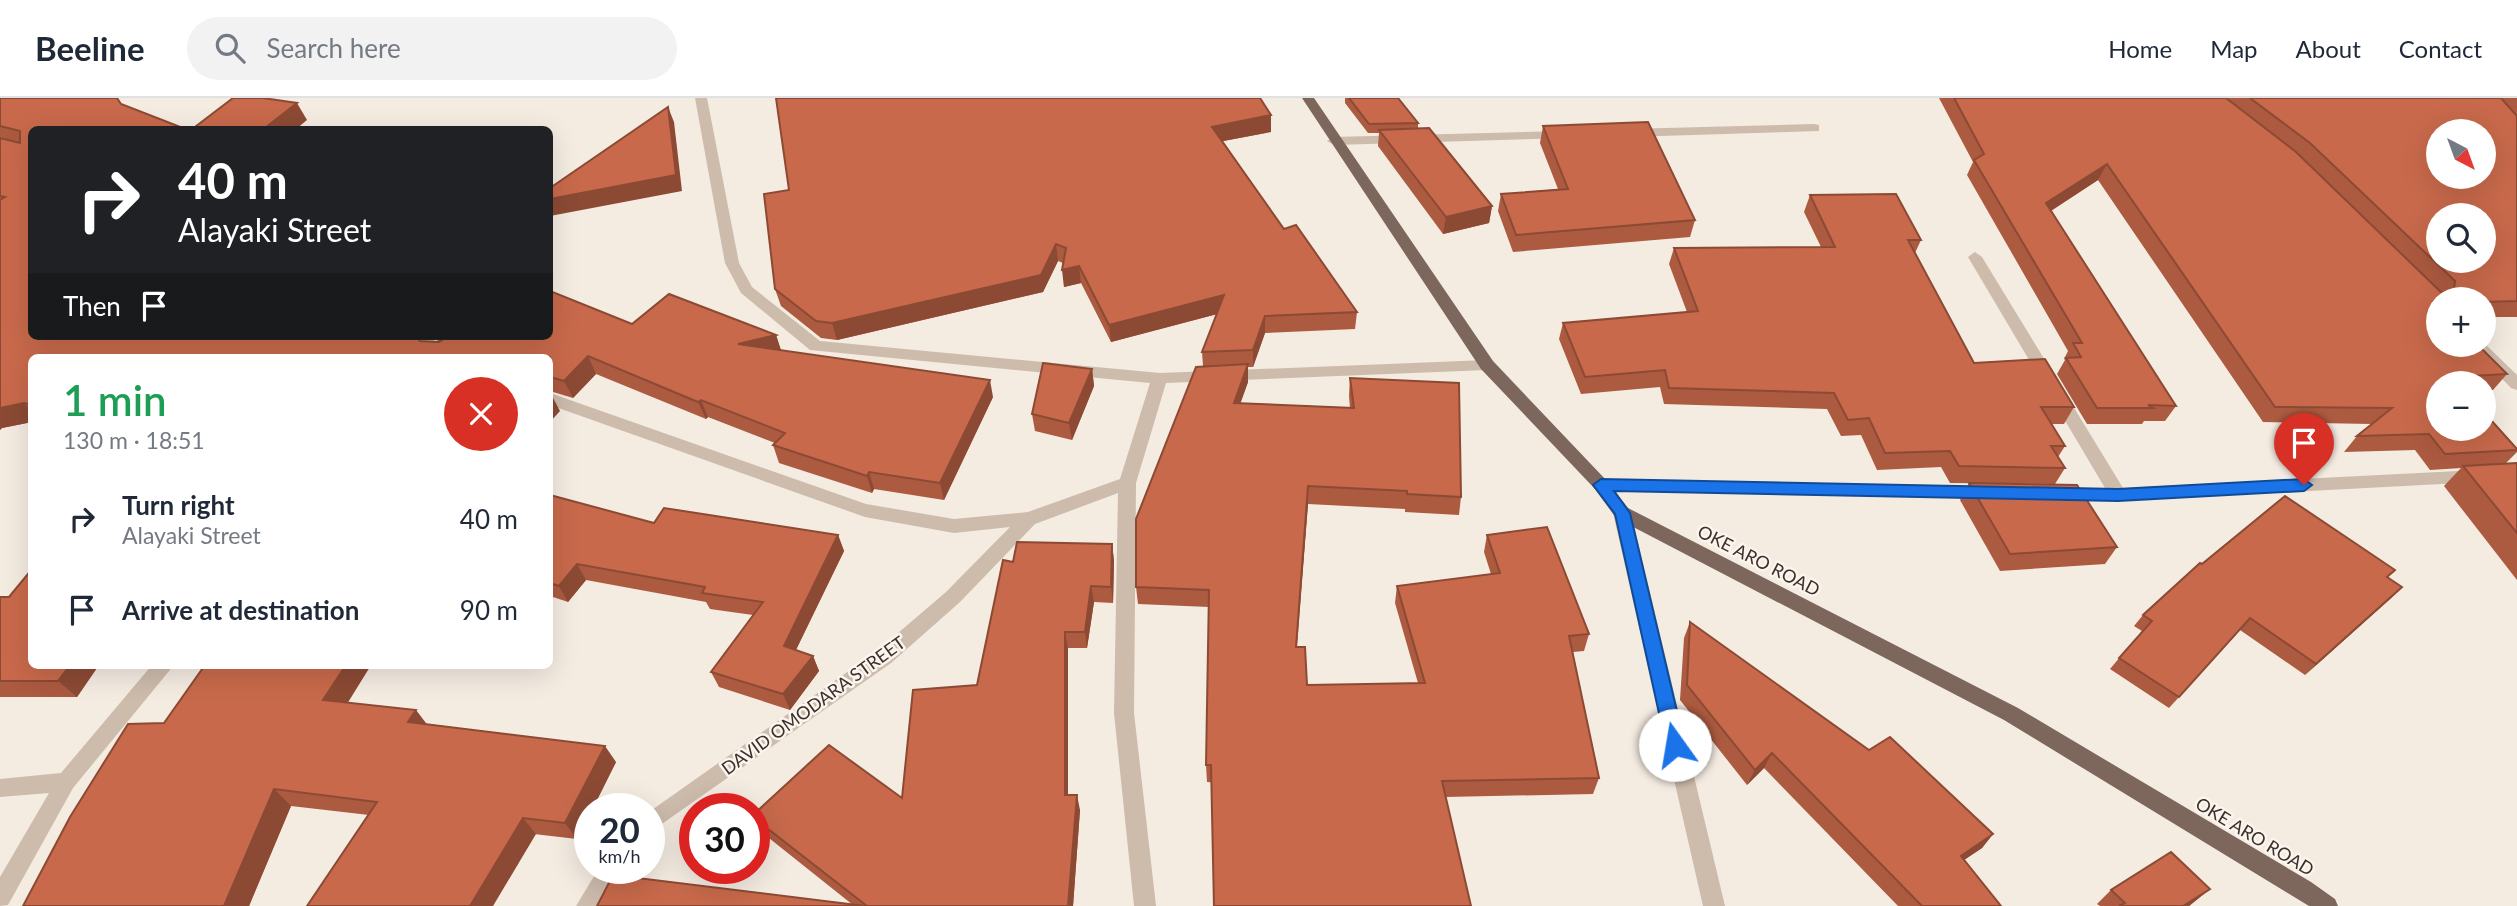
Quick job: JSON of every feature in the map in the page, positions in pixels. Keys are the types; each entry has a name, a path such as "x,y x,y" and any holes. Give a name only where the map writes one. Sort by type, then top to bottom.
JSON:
{"main road":[{"name":"OKE ARO ROAD","path":"1308,98 1334,141 1487,365 1601,485 1622,513 2011,714 2327,906"}],"street":[{"path":"701,98 732,263 746,290 816,346 1160,377 1487,365"},
{"path":"1609,134 1814,128"},
{"path":"1334,141 1581,134"},
{"path":"1975,257 2118,495"},
{"path":"425,340 438,354"},
{"path":"2489,357 2517,384"},
{"path":"1145,906 1124,713 1127,483 1160,377"},
{"path":"553,400 865,510 954,526 1029,519 1127,483"},
{"path":"2048,494 2118,495 2517,474"},
{"path":"1601,485 2006,493"},
{"path":"1622,513 1714,906"},
{"name":"DAVID OMODARA STREET","path":"665,813 884,657 953,597 1029,519"},
{"path":"0,898 66,782 161,669"},
{"path":"0,788 66,782"},
{"path":"587,906 601,884"}],"building":[{"path":"0,98 117,98 121,104 178,126 28,126 28,340 553,340 553,292 632,324 669,294 776,335 738,344 990,380 940,483 869,472 867,476 773,445 785,433 701,400 698,402 588,356 564,381 553,378 553,354 28,354 28,404 0,408 0,200 5,197 0,196 0,138 20,143 20,131 0,126"},
{"path":"233,98 263,98 297,103 268,126 196,126"},
{"path":"776,98 1260,98 1271,115 1212,127 1284,229 1296,225 1357,312 1265,316 1253,350 1202,352 1224,295 1109,325 1079,266 1062,270 1066,248 1056,244 1041,275 832,323 816,321 775,289 764,194 789,190"},
{"path":"1349,98 1398,98 1418,123 1369,124"},
{"path":"1954,98 2226,98 2296,152 2436,287 2426,287 2426,357 2490,357 2507,374 2496,375 2496,371 2426,371 2426,434 2357,436 2392,408 2275,407 2107,164 2046,203 2176,406 2097,408 2066,358 2081,357 2073,343 2082,343 1974,160 1984,154"},
{"path":"2250,98 2501,98 2517,116 2517,301 2496,302 2496,287 2454,287 2455,281 2447,273 2496,273 2496,203 2426,203 2426,253 2310,143"},
{"path":"668,107 676,175 553,198 553,186"},
{"path":"1648,122 1695,220 1516,235 1501,194 1568,189 1543,126"},
{"path":"1429,128 1492,206 1446,217 1379,130"},
{"path":"1896,194 1921,240 1908,240 1974,363 2045,359 2074,407 2041,407 2065,446 2051,446 2065,468 1959,466 1950,451 1885,453 1869,418 1848,420 1834,393 1669,388 1665,370 1585,377 1563,323 1698,311 1674,248 1835,247 1810,195"},
{"path":"1043,363 1092,369 1069,423 1032,414"},
{"path":"1248,364 1234,403 1354,408 1350,378 1459,383 1461,497 1407,494 1407,491 1308,486 1296,647 1305,647 1307,685 1425,683 1397,586 1500,573 1487,535 1547,527 1589,634 1569,636 1599,778 1442,781 1471,906 1214,906 1211,765 1206,765 1209,590 1136,587 1136,519 1196,367"},
{"path":"2496,426 2517,449 2517,450 2445,454 2435,441 2496,441"},
{"path":"2517,463 2517,533 2463,466"},
{"path":"1969,483 2077,485 2117,547 2010,554"},
{"path":"553,496 654,523 664,508 838,535 784,646 813,656 783,694 711,672 763,602 702,593 705,587 577,564 559,586 553,584"},
{"path":"2285,496 2395,570 2387,577 2402,587 2316,664 2250,618 2179,697 2119,658 2152,621 2143,615 2200,563"},
{"path":"1017,542 1112,544 1111,587 1091,586 1085,632 1065,632 1065,795 1077,795 1068,906 867,906 770,830 770,799 829,745 902,798 913,690 977,685 1003,560 1013,562"},
{"path":"28,574 28,669 67,669 58,681 0,681 0,597 9,597"},
{"path":"1690,622 1869,750 1890,737 1993,834 1961,856 2001,906 1922,906 1772,753 1755,770 1687,685"},
{"path":"202,669 343,669 323,700 416,710 408,722 605,746 581,793 574,793 574,806 565,823 523,818 470,906 307,906 377,802 274,789 224,906 23,906 70,817 128,724 164,723"},
{"path":"2171,852 2210,889 2183,906 2119,906 2125,903 2111,890"},
{"path":"665,881 865,906 597,906 608,884 665,884"}],"route":[{"path":"1675,745 1622,513 1601,485 2118,495 2304,485"}]}
